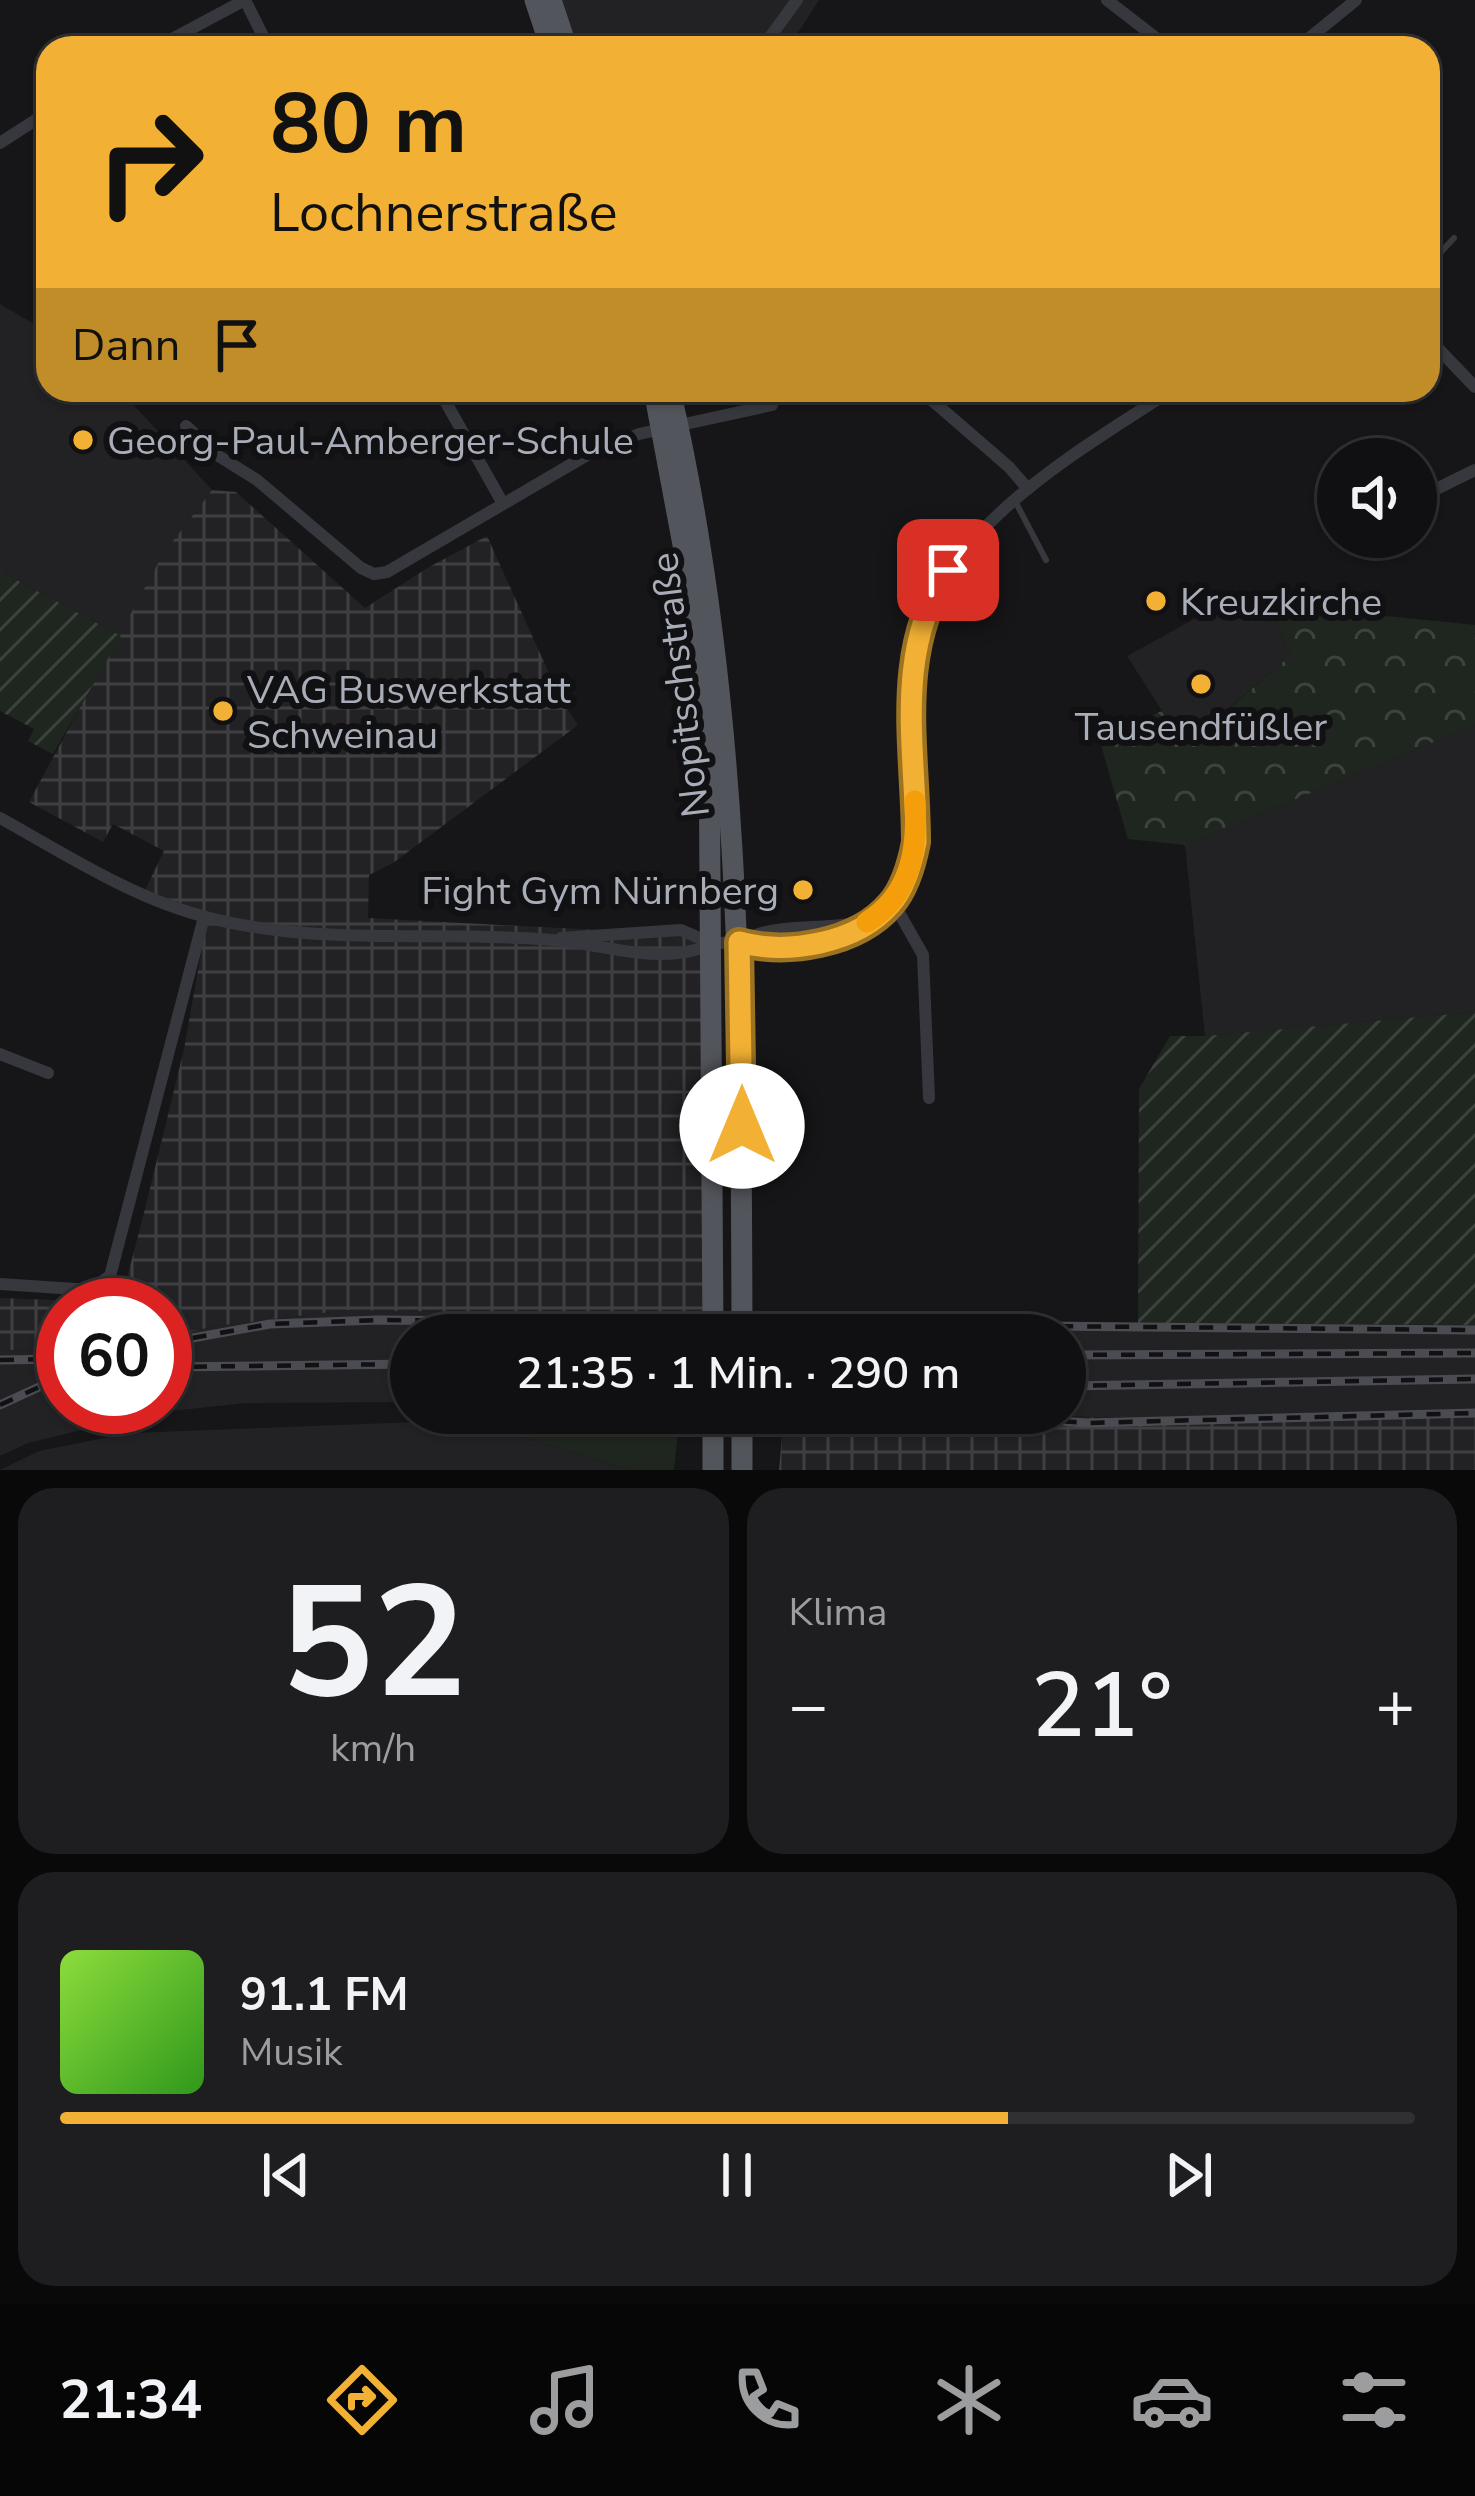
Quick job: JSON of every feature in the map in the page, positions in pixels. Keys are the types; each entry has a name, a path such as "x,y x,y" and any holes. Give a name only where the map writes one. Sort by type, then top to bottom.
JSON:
{"main road":[{"path":"535,0 546,36"},
{"path":"551,0 563,36"},
{"name":"Nopitschstraße","path":"659,402 670,428 718,671 739,942 742,1314"},
{"name":"Nopitschstraße","path":"670,402 707,710 713,1314"},
{"path":"713,1434 713,1470"},
{"path":"742,1434 742,1470"}],"street":[{"path":"178,36 245,0 263,36"},
{"path":"771,36 797,0"},
{"path":"1107,0 1154,36"},
{"path":"1312,36 1356,0"},
{"path":"0,142 36,120"},
{"path":"1440,351 1475,387"},
{"path":"446,402 502,502"},
{"path":"934,402 1028,489"},
{"path":"0,818 135,890 205,917 278,930 554,940 680,953 739,942 763,928 814,930 871,919 893,902 916,842 910,711 913,662 925,608 977,535 1028,489 1155,402"},
{"path":"186,426 217,455 257,480 374,574 387,572 594,451 772,405"},
{"path":"1437,489 1475,470"},
{"path":"893,902 923,955 929,1098"},
{"path":"0,1284 90,1290 110,1276 205,917"},
{"path":"554,940 584,934 681,930 711,944"},
{"path":"0,1054 48,1073"}],"lane":[{"path":"1440,253 1454,238"},
{"path":"1015,501 1046,560"}],"shaded area":[{"path":"559,0 819,0 796,36 571,36"},
{"name":"Georg-Paul-Amberger-Schule","path":"0,304 36,325 36,402 131,402 212,490 163,554 121,636 0,571"},
{"path":"212,490 236,492 365,608 487,536 562,702 578,725 393,863 369,875 368,918 711,936 714,1314 348,1310 192,1332 192,1278 127,1278 184,1049 208,914 145,890 164,851 113,824 103,842 29,802 163,554"},
{"name":"Tausendfüßler","path":"1232,598 1273,611 1290,656 1192,739 1162,711 1127,656"},
{"path":"1475,725 1475,1012 1205,1036 1185,845"},
{"path":"0,1298 36,1299 36,1351 0,1350"},
{"path":"348,1310 557,1314 390,1314 390,1402 245,1403 192,1409 192,1332"},
{"path":"1086,1323 1475,1325 1475,1412 1086,1417"},
{"path":"0,1350 36,1351 36,1434 66,1434 0,1456"},
{"path":"1475,1412 1475,1470 779,1470 782,1434 1086,1434 1086,1417"},
{"path":"390,1423 390,1434 513,1434 631,1470 0,1470 39,1451 125,1434"}],"green space":[{"path":"0,571 121,636 53,754 28,741 34,729 0,711"},
{"path":"1276,605 1475,625 1475,725 1185,845 1128,839 1099,738 1162,711 1193,739 1290,656 1273,611"},
{"path":"1475,1012 1475,1325 1138,1323 1139,1089 1170,1036"},
{"path":"513,1434 678,1434 674,1470 631,1470"}],"railway":[{"path":"192,1338 270,1324 378,1320 1475,1330"},
{"path":"1086,1355 1475,1353"},
{"path":"0,1360 36,1359"},
{"path":"192,1367 390,1364"},
{"path":"1086,1386 1475,1379"},
{"path":"0,1405 36,1388"},
{"path":"1086,1423 1475,1413"}],"slow traffic":[{"path":"867,922 893,902 913,860 915,801"}],"place":[{"name":"Georg-Paul-Amberger-Schule","path":"83,440"},
{"name":"Kreuzkirche","path":"1156,601"},
{"name":"Tausendfüßler","path":"1201,684"},
{"name":"VAG Buswerkstatt Schweinau","path":"223,711"},
{"name":"Fight Gym Nürnberg","path":"803,890"}],"route":[{"path":"742,1126 739,942 779,948 849,933 893,902 913,860 913,662 925,608 948,570"}]}
